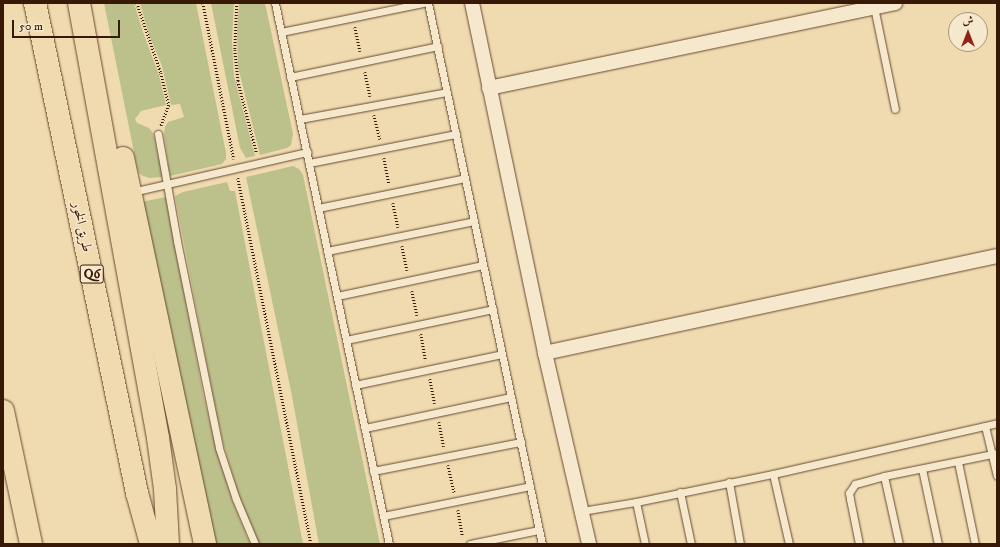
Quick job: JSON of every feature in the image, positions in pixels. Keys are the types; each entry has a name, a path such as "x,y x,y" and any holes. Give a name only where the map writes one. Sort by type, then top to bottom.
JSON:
{"highway":[{"name":"طريق الخور","path":"35,3 137,493 151,544"},
{"path":"79,3 158,438 165,489 168,544"},
{"path":"99,108 112,130 122,156 206,544"},
{"path":"3,411 31,544"}],"street":[{"path":"472,3 545,353 582,511 586,541"},
{"path":"489,88 895,3"},
{"path":"545,353 997,256"}],"lane":[{"path":"275,3 389,544"},
{"path":"281,32 424,3"},
{"path":"428,3 542,544"},
{"path":"874,7 895,109"},
{"path":"290,78 438,46"},
{"path":"300,119 447,92"},
{"path":"158,134 177,241 219,448 236,499 255,544"},
{"path":"309,163 456,134"},
{"path":"130,193 236,170 307,152"},
{"path":"318,208 465,178"},
{"path":"327,251 474,221"},
{"path":"337,296 484,265"},
{"path":"346,340 493,309"},
{"path":"355,385 502,354"},
{"path":"365,428 511,397"},
{"path":"582,511 636,502 773,474 997,424"},
{"path":"985,426 995,454 997,476"},
{"path":"374,471 521,442"},
{"path":"859,544 850,499 851,488 861,481 995,454"},
{"path":"958,462 975,544"},
{"path":"922,469 938,544"},
{"path":"773,474 789,544"},
{"path":"884,476 899,544"},
{"path":"729,482 740,544"},
{"path":"383,516 530,486"},
{"path":"680,492 691,544"},
{"path":"636,502 645,544"},
{"path":"470,544 539,530"}],"path":[{"path":"137,3 161,73 169,105 158,134"},
{"path":"203,3 311,544"},
{"path":"237,3 235,50 238,81 260,164"}],"green space":[{"path":"104,3 134,3 159,75 166,105 141,111 135,119 137,123 149,128 153,133 163,177 150,178 139,173"},
{"path":"140,3 196,3 226,153 226,159 222,164 170,176 164,135 165,127 168,122 184,117 180,104 171,105 162,66 149,35"},
{"path":"211,3 234,3 232,41 234,76 255,156 246,158 240,148"},
{"path":"239,3 265,3 293,134 291,145 287,148 260,155 238,67 237,33"},
{"path":"293,166 299,169 303,175 380,544 319,544 291,391 246,177"},
{"path":"227,182 230,191 235,191 303,544 259,544 239,495 224,446 213,396 175,196 183,192"},
{"path":"166,197 203,394 217,452 232,500 250,544 211,544 141,202"}]}
